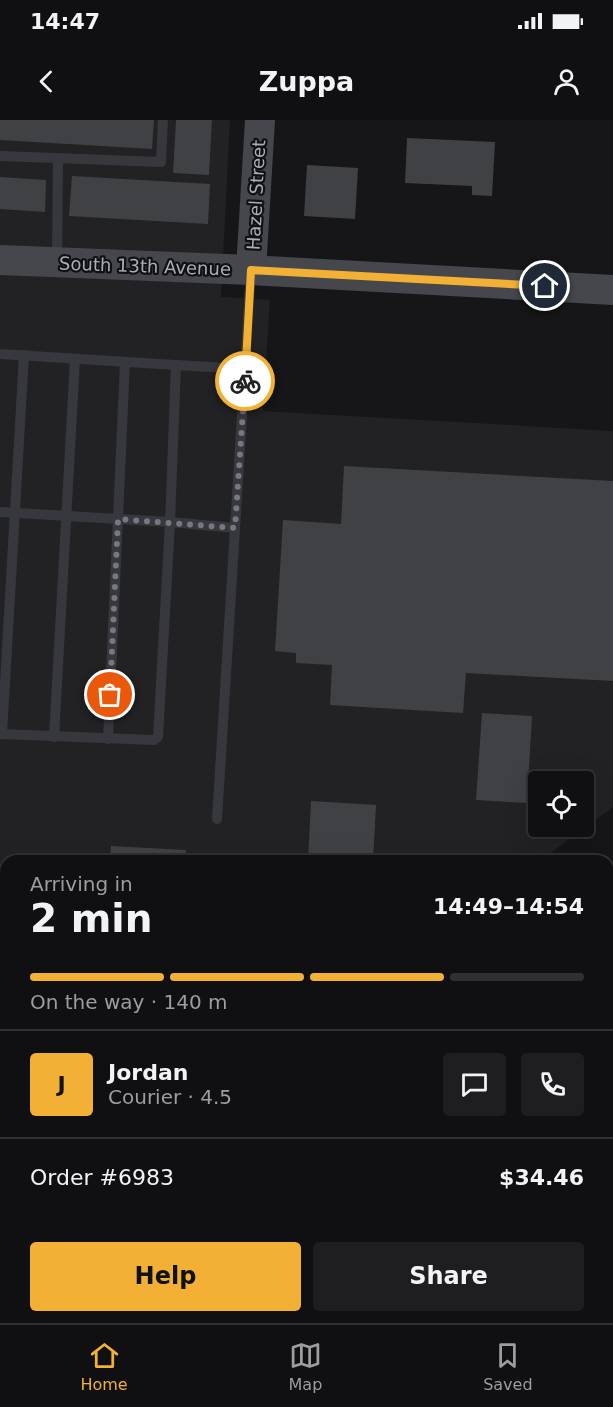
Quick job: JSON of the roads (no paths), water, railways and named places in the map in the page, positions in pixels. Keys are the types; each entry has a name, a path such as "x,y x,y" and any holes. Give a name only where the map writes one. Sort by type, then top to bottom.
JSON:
{"main road":[{"name":"Hazel Street","path":"251,270 260,120"},
{"name":"South 13th Avenue","path":"0,260 251,270 613,290"}],"lane":[{"path":"0,156 161,162 163,120"},
{"path":"57,263 58,158"},
{"path":"217,819 251,270"},
{"path":"0,354 245,369"},
{"path":"24,356 1,734 154,740 159,735 176,365"},
{"path":"54,737 75,358"},
{"path":"108,739 125,362"},
{"path":"0,512 235,528"}]}
